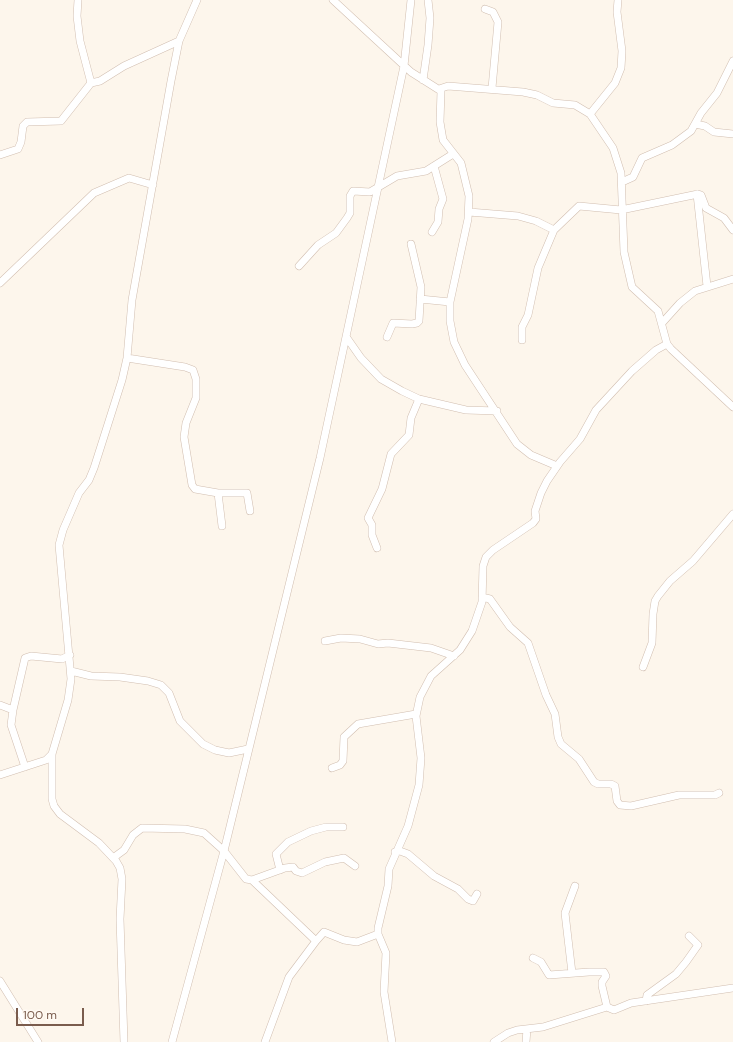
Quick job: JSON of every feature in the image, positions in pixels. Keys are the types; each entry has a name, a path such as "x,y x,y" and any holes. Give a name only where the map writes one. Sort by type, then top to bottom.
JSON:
{"street":[{"path":"78,0 78,29 87,73 91,83"},
{"path":"124,1042 120,919 122,879 120,868 99,843 63,817 54,806 52,793 52,754 68,700 71,683 70,654 59,558 60,540 80,493 89,480 94,468 121,386 127,358 132,300 179,41 197,0"},
{"path":"333,0 404,66 423,80 439,89 442,95 441,134 445,144 462,163 470,196 469,212 450,302 450,321 454,342 468,370 497,411 513,438 525,451 557,466"},
{"path":"172,1042 224,851 307,510 347,338 404,66 411,0"},
{"path":"423,80 427,65 429,38 430,18 428,0"},
{"path":"590,114 615,83 622,68 622,51 617,12 618,0"},
{"path":"485,9 493,12 498,22 492,88"},
{"path":"0,155 18,149 21,142 23,126 27,122 55,122 63,120 91,83 100,81 124,66 179,41"},
{"path":"622,182 633,176 642,158 672,145 691,131 701,113 717,93 733,61"},
{"path":"439,89 448,86 492,88 523,92 537,95 553,103 575,105 590,114 600,126 613,148 622,182 621,210 624,252 631,284 636,292 656,308 660,315 667,344 733,407"},
{"path":"695,124 705,126 714,132 733,134"},
{"path":"299,266 318,245 336,233 344,223 350,213 350,196 353,191 370,192 397,176 418,173 434,166 453,154"},
{"path":"432,232 438,222 439,209 443,199 434,166"},
{"path":"0,283 94,192 129,178 153,185"},
{"path":"697,194 707,286"},
{"path":"522,340 522,327 528,315 538,268 554,230 579,206 621,210 697,194 701,195 708,209 724,218 733,230"},
{"path":"469,212 518,216 536,221 554,230"},
{"path":"387,337 393,323 417,323 420,283 411,244"},
{"path":"662,323 687,296 707,286 733,279"},
{"path":"420,299 450,302"},
{"path":"347,338 361,358 381,379 419,399 466,410 497,411"},
{"path":"392,1042 384,992 386,953 378,934 381,909 388,886 388,873 395,852 408,826 420,778 421,758 416,714 420,697 431,676 454,656 464,645 472,631 482,598 484,560 493,550 536,520 535,511 541,493 557,466 580,439 596,410 632,371 656,350 667,344"},
{"path":"127,358 186,367 193,370 197,387 196,398 186,423 184,437 192,485 195,489 218,493 247,493 250,511"},
{"path":"377,548 372,535 372,525 368,518 382,489 391,454 410,435 411,418 419,399"},
{"path":"218,493 222,526"},
{"path":"643,667 652,643 655,601 670,581 693,561 733,514"},
{"path":"482,598 490,600 510,627 528,644 546,696 555,714 558,737 561,744 579,758 594,782 598,784 611,784 615,786 617,801 620,805 631,806 678,795 715,795 719,793"},
{"path":"325,642 341,638 360,639 378,644 388,643 431,648 454,656"},
{"path":"25,767 12,732 13,710 27,656 62,659 70,654"},
{"path":"71,671 91,676 120,677 148,681 161,686 169,693 180,721 203,744 215,750 229,753 248,749"},
{"path":"0,705 13,710"},
{"path":"332,768 343,762 344,737 358,724 416,714"},
{"path":"0,775 46,760 52,754"},
{"path":"113,858 124,850 137,832 145,827 185,829 204,833 224,851 246,879 252,880 293,866 300,874 325,862 344,858 355,866"},
{"path":"280,870 276,854 288,842 311,831 326,827 343,827"},
{"path":"395,852 400,851 408,854 434,876 458,889 468,899 473,900 477,894"},
{"path":"252,880 316,941"},
{"path":"572,973 565,913 575,886"},
{"path":"265,1042 289,977 324,932 344,940 356,942 378,934"},
{"path":"646,1001 647,995 676,974 698,945 689,936"},
{"path":"533,958 541,962 549,975 604,972 606,976 602,982 602,986 607,1006 614,1010 631,1003 733,988"},
{"path":"0,981 38,1042"},
{"path":"494,1042 508,1033 524,1029 543,1027 566,1021 607,1006"},
{"path":"524,1029 526,1042"}]}
